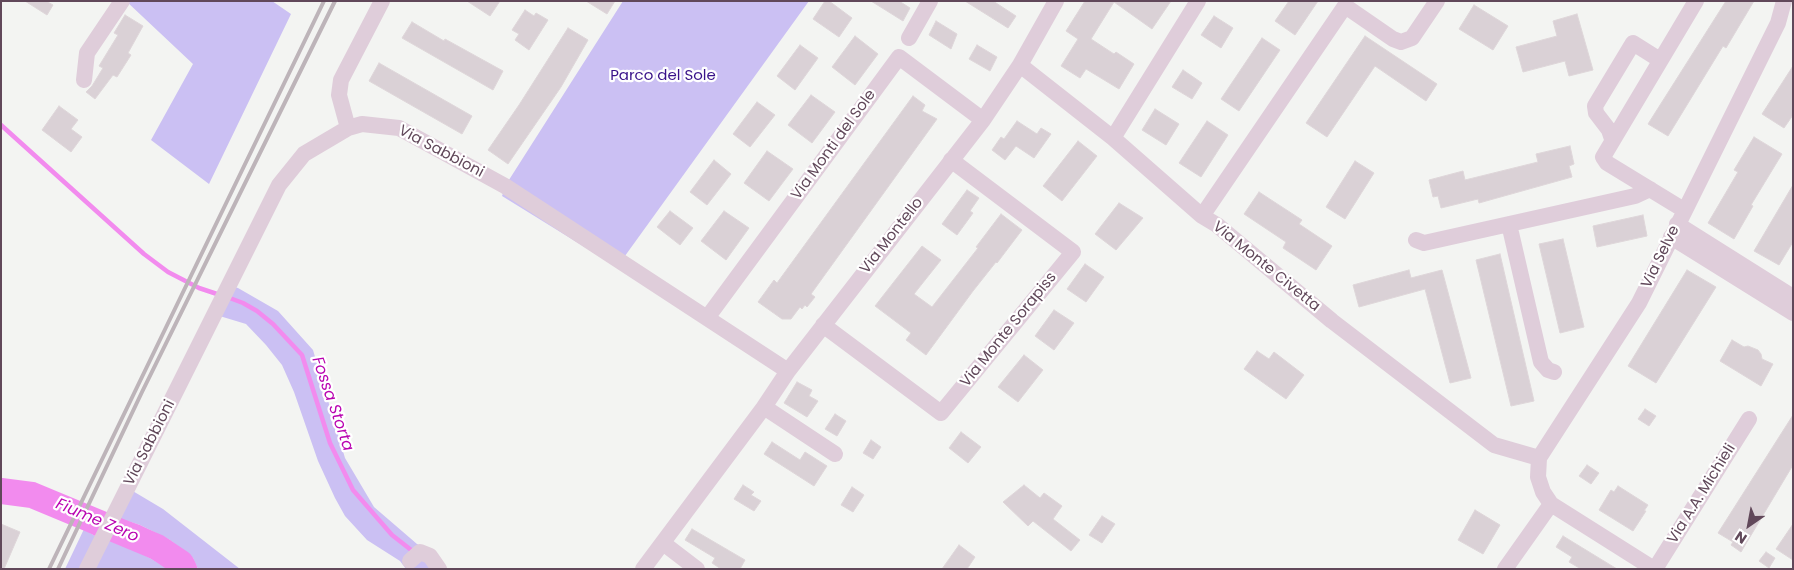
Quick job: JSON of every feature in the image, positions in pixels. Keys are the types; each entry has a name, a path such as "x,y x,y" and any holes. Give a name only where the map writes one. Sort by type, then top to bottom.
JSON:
{"street":[{"path":"84,80 87,53 122,1"},
{"path":"348,128 339,95 341,80 382,1"},
{"path":"909,38 930,1"},
{"name":"Via Montello","path":"643,569 764,407 788,371 983,120 1020,65 1056,1"},
{"path":"1113,138 1198,1"},
{"name":"Via Monte Civetta","path":"1437,1 1415,35 1405,41 1393,39 1345,6 1202,216 1217,225 1332,321 1494,445 1539,458"},
{"path":"1696,1 1612,139 1603,155 1604,161 1650,190 1678,224 1787,292 1793,313"},
{"name":"Via Selve","path":"1539,458 1639,303 1778,23 1784,1"},
{"path":"1612,139 1609,130 1596,114 1595,106 1633,43 1660,60"},
{"name":"Via Monti del Sole","path":"707,318 899,57 983,120"},
{"path":"1020,65 1113,138 1202,216"},
{"name":"Via Sabbioni","path":"87,569 280,185 304,154 348,128 362,124 399,128 505,186 788,371"},
{"name":"Via Monte Sorapiss","path":"823,325 941,413 1073,252 951,160"},
{"path":"1416,240 1424,244 1634,196 1650,190"},
{"path":"1509,224 1541,362 1548,370 1554,372"},
{"path":"764,407 835,454"},
{"name":"Via A.A. Michieli","path":"1655,569 1749,419"},
{"path":"1539,458 1538,477 1543,492 1551,504 1655,569"},
{"path":"1505,569 1551,504"},
{"path":"663,543 697,569"},
{"path":"415,557 430,556 439,569"}],"green space":[{"path":"126,1 272,1 291,14 209,184 151,140 193,64"},
{"name":"Parco del Sole","path":"623,1 809,1 617,267 502,196 507,183"},
{"path":"228,285 238,288 278,311 313,350 345,458 374,507 417,544 427,549 441,569 406,569 400,561 367,540 345,516 318,461 294,392 282,365 246,324 213,314"},
{"path":"126,487 163,509 240,569 198,569 193,558 170,540 140,525 112,516"},
{"path":"84,529 95,536 134,549 169,569 65,569"}],"water":[{"path":"93,509 140,525 170,540 193,558 198,569 169,569 134,549 95,536 84,529"}],"building":[{"path":"25,1 46,1 53,5 47,15"},
{"path":"467,1 500,1 490,16"},
{"path":"586,1 615,1 607,14"},
{"path":"825,1 829,1 852,18 839,37 813,19"},
{"path":"871,1 899,1 910,8 903,21"},
{"path":"965,1 993,1 1016,16 1008,28"},
{"path":"1085,1 1171,1 1152,29 1114,2 1091,39 1134,64 1119,89 1086,69 1080,78 1061,66 1078,39 1066,31"},
{"path":"1289,1 1318,1 1295,35 1275,21"},
{"path":"1726,1 1754,1 1726,48 1723,46 1668,136 1648,124"},
{"path":"1474,5 1508,26 1493,50 1459,29"},
{"path":"525,10 534,16 536,13 548,20 529,50 515,40 519,34 512,30"},
{"path":"1577,14 1593,70 1569,76 1565,61 1523,72 1516,47 1557,36 1553,21"},
{"path":"125,15 143,26 128,53 131,55 117,77 113,75 95,99 86,92 103,68 99,66 118,35 114,33"},
{"path":"1214,16 1233,28 1221,48 1201,35"},
{"path":"936,21 957,34 951,49 929,35"},
{"path":"412,22 444,41 445,39 503,71 493,90 402,38"},
{"path":"568,28 588,40 561,87 508,164 488,150"},
{"path":"855,36 878,54 855,85 832,67"},
{"path":"1365,36 1437,84 1426,101 1375,66 1327,137 1306,123"},
{"path":"1262,38 1280,50 1239,111 1221,99"},
{"path":"800,45 818,58 795,90 777,76"},
{"path":"977,45 997,57 990,71 969,59"},
{"path":"379,63 472,116 462,134 369,81"},
{"path":"1793,66 1793,115 1784,128 1762,114"},
{"path":"1183,70 1202,83 1192,99 1172,87"},
{"path":"811,95 835,112 812,143 788,125"},
{"path":"913,96 925,105 922,111 937,119 811,294 815,297 807,307 805,305 802,309 800,307 791,319 782,319 758,302 774,280 777,283"},
{"path":"757,102 775,115 750,147 733,134"},
{"path":"59,106 78,120 71,129 82,137 71,152 42,130"},
{"path":"1155,109 1179,124 1166,145 1142,130"},
{"path":"1017,121 1037,134 1041,128 1051,134 1034,158 1016,146 1005,160 992,150 1001,137 1004,139"},
{"path":"1207,121 1228,135 1201,177 1179,163"},
{"path":"1754,137 1782,154 1751,205 1753,206 1734,239 1708,223 1738,172 1734,170"},
{"path":"1078,141 1097,156 1062,201 1043,186"},
{"path":"1570,146 1574,164 1569,166 1572,177 1479,203 1478,199 1441,208 1438,196 1433,197 1429,180 1463,171 1465,180 1538,162 1536,154"},
{"path":"767,151 793,169 769,201 744,183"},
{"path":"714,160 731,174 707,205 690,192"},
{"path":"1355,161 1374,173 1345,219 1326,207"},
{"path":"1793,185 1793,242 1779,265 1754,251"},
{"path":"967,190 979,198 970,211 973,213 957,235 942,224"},
{"path":"1259,192 1302,220 1299,224 1332,246 1316,270 1283,248 1286,242 1244,214"},
{"path":"1119,203 1143,218 1116,250 1095,234"},
{"path":"670,211 693,228 680,245 657,227"},
{"path":"724,211 749,228 726,260 701,241"},
{"path":"1001,214 1022,230 973,291 926,355 906,340 911,333 875,306 922,246 941,260 914,294 932,307 978,248 976,247"},
{"path":"1643,215 1647,236 1597,247 1593,226"},
{"path":"1563,239 1584,327 1560,333 1539,244"},
{"path":"1500,254 1534,401 1511,406 1476,260"},
{"path":"1085,264 1104,277 1086,302 1067,289"},
{"path":"1409,270 1411,278 1442,270 1471,378 1450,383 1425,289 1359,307 1353,285"},
{"path":"1687,270 1716,287 1656,383 1628,366"},
{"path":"1054,310 1074,323 1054,350 1035,336"},
{"path":"1732,340 1744,347 1748,346 1758,350 1762,359 1773,364 1761,386 1720,361"},
{"path":"1257,351 1269,359 1274,352 1304,375 1286,399 1244,369"},
{"path":"1024,355 1043,370 1018,402 998,387"},
{"path":"797,382 812,390 809,396 818,401 807,417 784,403"},
{"path":"1645,409 1656,416 1649,426 1638,419"},
{"path":"835,414 846,421 837,436 825,429"},
{"path":"1793,415 1793,465 1741,552 1731,545 1733,542 1718,533"},
{"path":"961,432 981,447 968,463 949,448"},
{"path":"871,440 881,447 873,459 863,453"},
{"path":"772,442 800,460 805,452 827,466 814,486 764,454"},
{"path":"1587,465 1599,473 1591,484 1579,476"},
{"path":"743,485 754,492 751,495 761,501 754,511 734,499"},
{"path":"1024,485 1040,498 1044,493 1062,506 1053,519 1080,540 1071,551 1033,521 1028,526 1003,502"},
{"path":"1618,486 1648,505 1633,531 1599,510 1611,490 1614,492"},
{"path":"852,487 864,495 853,512 841,505"},
{"path":"1475,510 1500,525 1483,554 1458,540"},
{"path":"1102,516 1115,524 1102,543 1089,535"},
{"path":"1,524 20,532 4,569 1,569"},
{"path":"1793,524 1793,560 1776,549"},
{"path":"692,529 745,560 740,569 721,569 712,563 715,558 685,540"},
{"path":"1563,536 1617,569 1581,569 1569,562 1572,557 1556,547"},
{"path":"959,545 975,557 967,569 942,569"},
{"path":"1766,552 1775,558 1769,568 1759,561"}],"waterway":[{"name":"Fossa Storta","path":"1,125 144,254 168,272 199,288 220,295"},
{"name":"Fossa Storta","path":"227,297 257,311 273,324 302,355 330,443 353,490 392,535 415,553"},
{"name":"Fiume Zero","path":"1,491 32,495 157,547 181,563 184,569"}],"railway":[{"path":"49,569 324,1"},
{"path":"58,569 142,392 335,1"}]}
